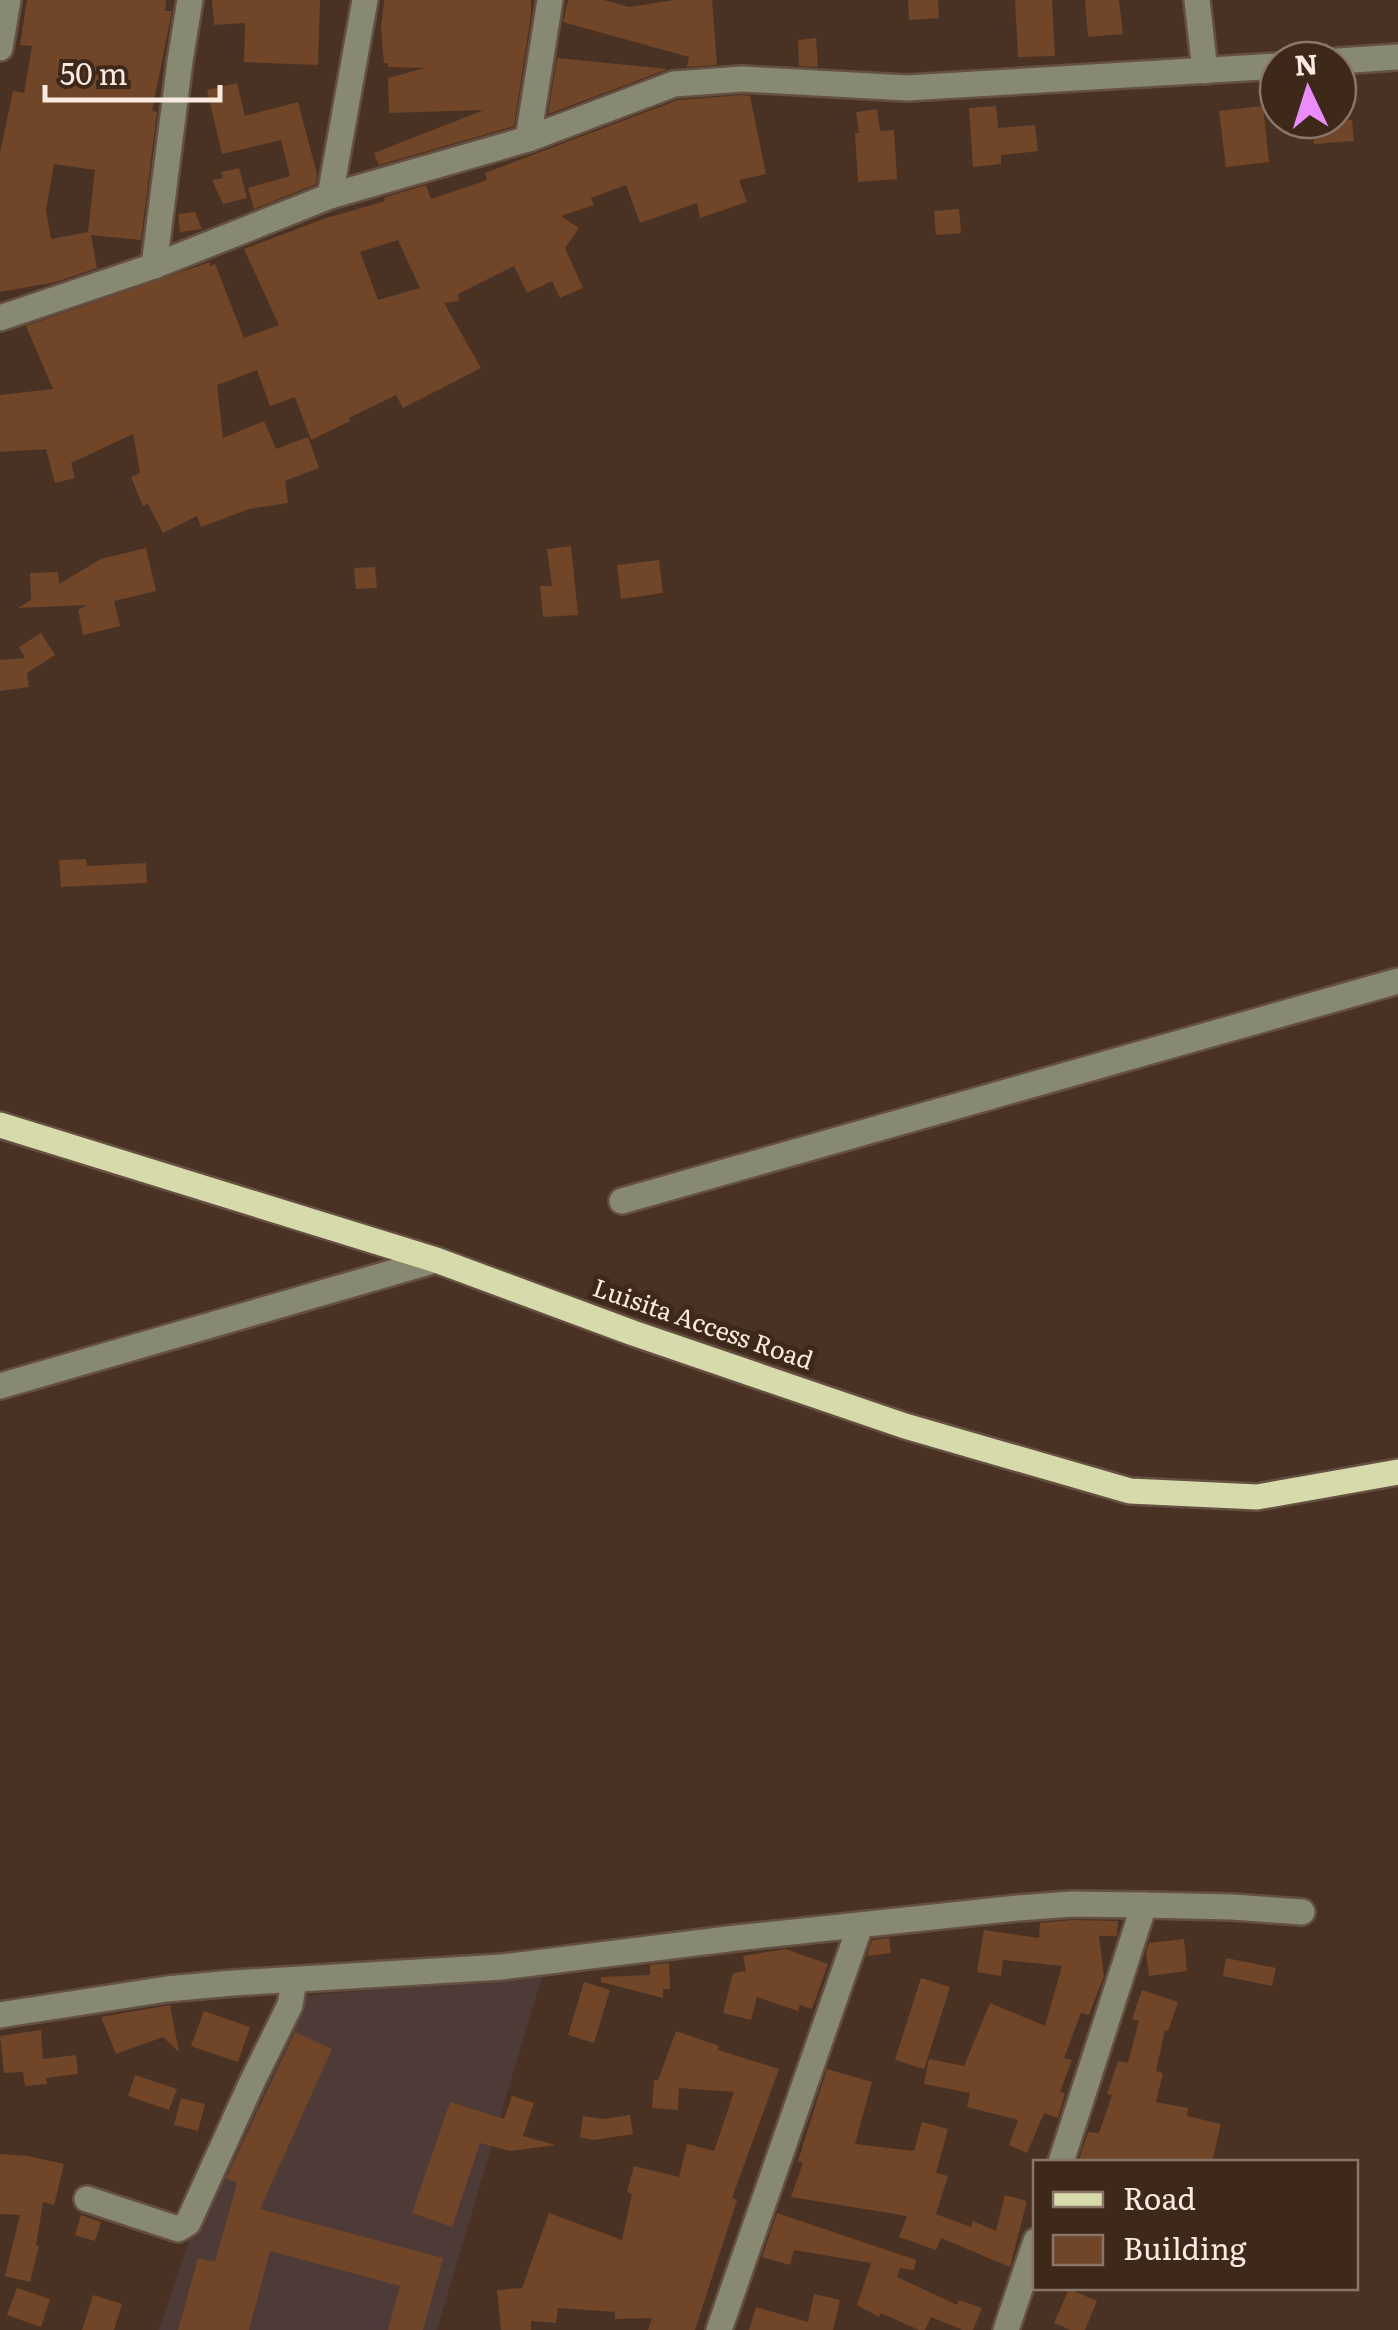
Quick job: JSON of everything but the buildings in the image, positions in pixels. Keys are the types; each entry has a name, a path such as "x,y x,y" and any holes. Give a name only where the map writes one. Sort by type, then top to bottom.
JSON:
{"main road":[{"name":"Luisita Access Road","path":"0,1126 436,1260 905,1426 1130,1491 1256,1497 1398,1472"}],"street":[{"path":"0,48 8,0"},
{"path":"154,266 190,0"},
{"path":"330,196 365,0"},
{"path":"528,139 550,0"},
{"path":"1197,0 1204,71"},
{"path":"1358,60 1398,57"},
{"path":"0,318 154,266 330,196 528,139 674,84 742,79 906,88 1258,67"},
{"path":"622,1201 1398,982"},
{"path":"0,1386 436,1260"},
{"path":"0,2015 167,1990 502,1967 1018,1908 1144,1905 1302,1912"},
{"path":"1062,2160 1144,1905"},
{"path":"719,2330 860,1926"},
{"path":"86,2199 178,2229 188,2223 287,2012 294,1980"},
{"path":"1006,2330 1033,2249"}],"shaded area":[{"path":"542,1976 437,2330 159,2330 189,2240 301,1996"}]}
